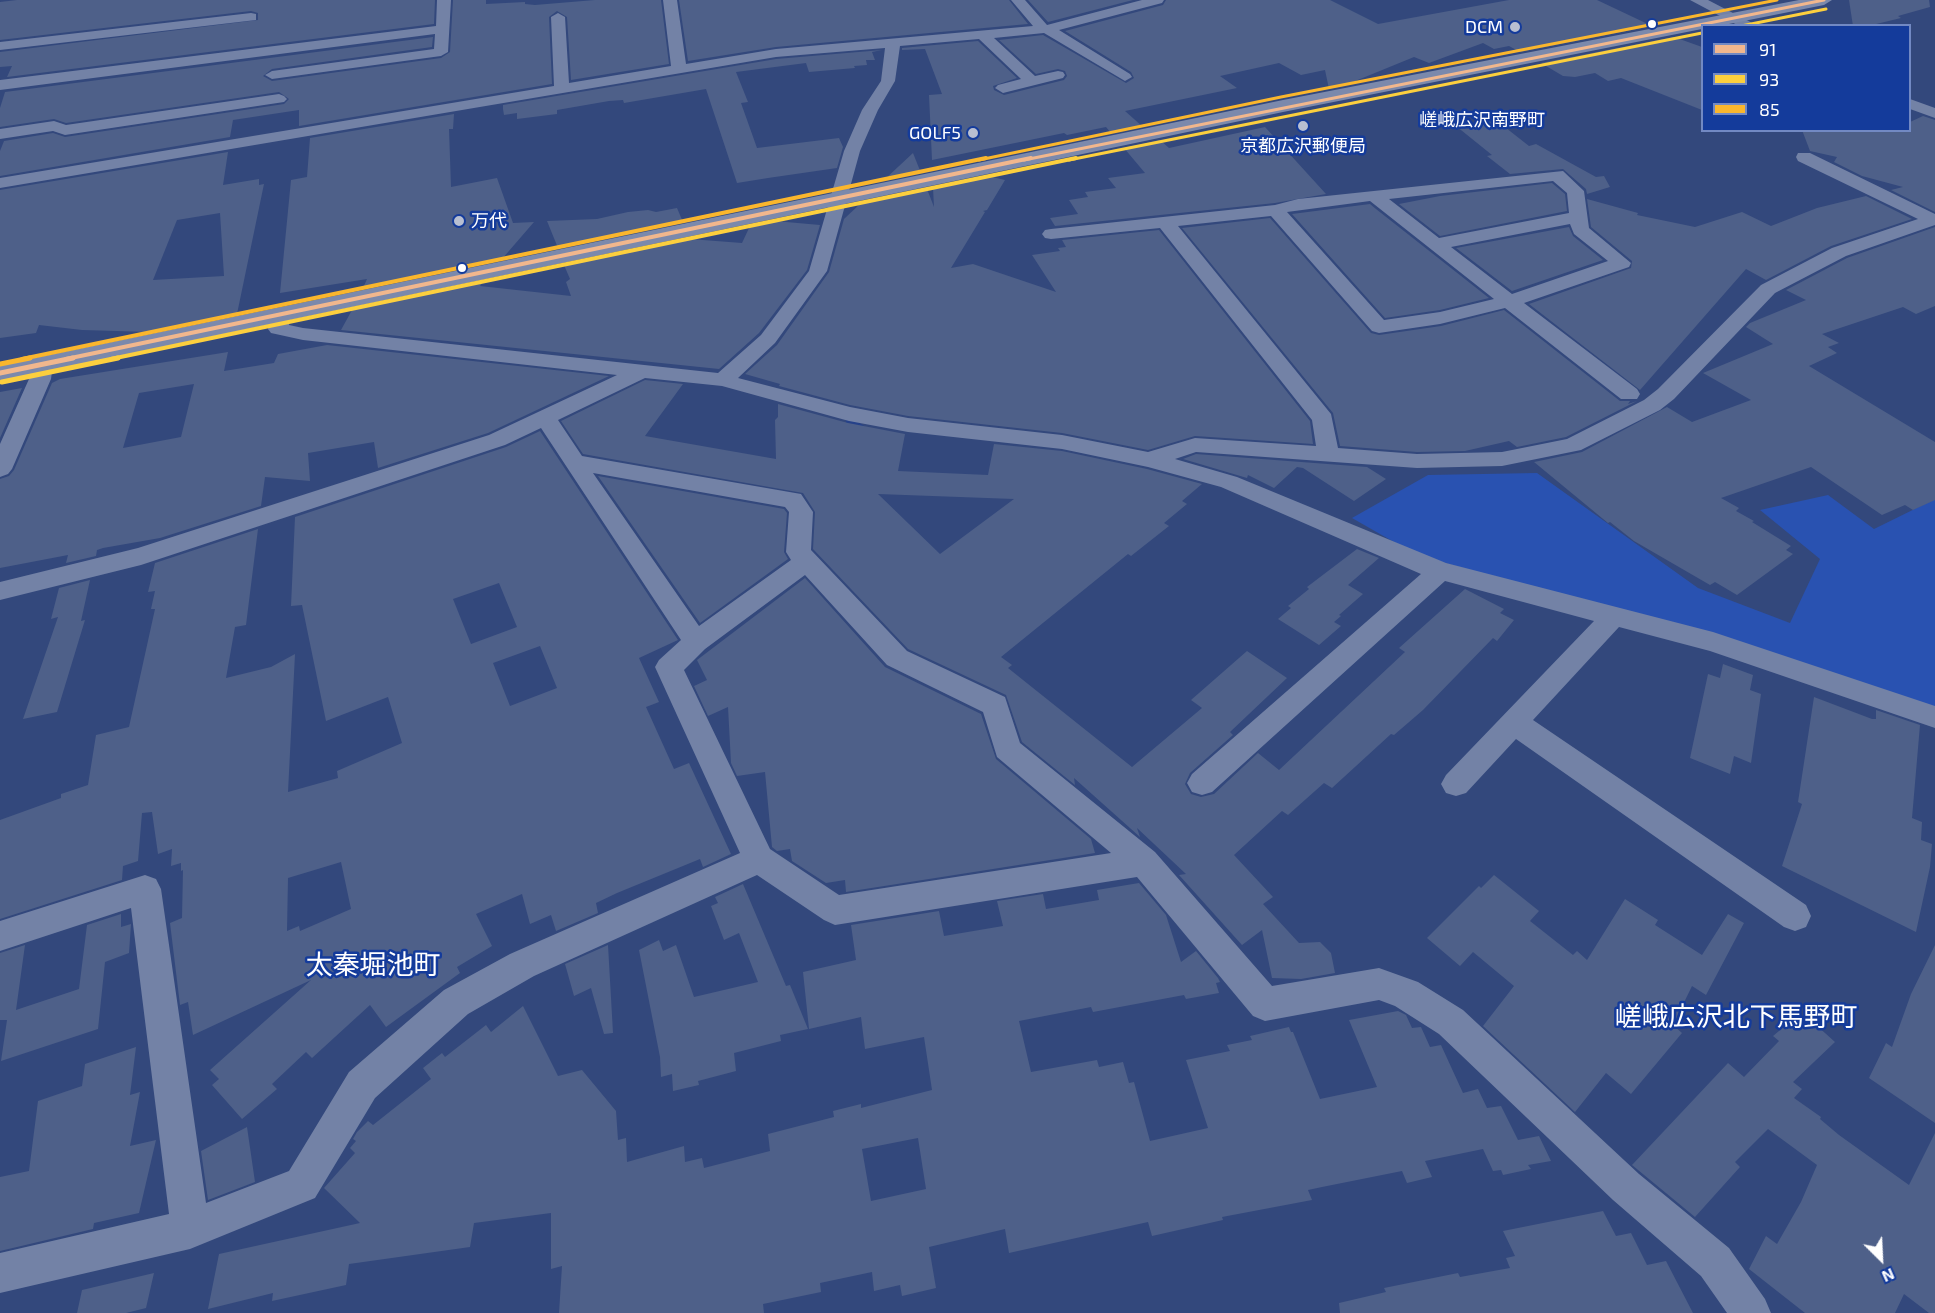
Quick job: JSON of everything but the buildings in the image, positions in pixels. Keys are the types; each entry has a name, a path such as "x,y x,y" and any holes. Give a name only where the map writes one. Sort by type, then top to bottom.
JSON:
{"main road":[{"path":"1727,24 1824,0"},
{"path":"0,372 1283,106 1701,29"}],"street":[{"path":"250,0 250,17 261,42 290,134"},
{"path":"272,75 441,52 444,0"},
{"path":"670,0 679,68"},
{"path":"1018,0 1045,29 1125,77"},
{"path":"0,183 776,53 1045,29 1157,0"},
{"path":"1697,0 1743,21"},
{"path":"0,46 250,17"},
{"path":"558,17 562,88"},
{"path":"0,85 261,42 442,29"},
{"path":"983,35 1032,81"},
{"path":"723,380 768,339 796,304 818,271 838,197 865,120 888,81 893,43"},
{"path":"1003,88 1058,75"},
{"path":"0,134 54,126 65,130 279,99"},
{"path":"1911,104 1935,113"},
{"path":"1804,157 1934,220"},
{"path":"1051,234 1275,210 1298,204 1557,175 1575,190 1580,230 1622,263 1509,301 1440,318 1379,327 1275,210"},
{"path":"1375,197 1629,394"},
{"path":"1436,244 1577,217"},
{"path":"1149,460 1195,446 1417,462 1502,459 1573,445 1652,405 1666,394 1768,289 1839,252 1934,220"},
{"path":"1164,222 1323,419 1328,455"},
{"path":"281,314 279,329 303,334 723,380 849,414 908,425 1062,442 1149,460 1229,482 1392,554 1440,571 1713,642 1935,717"},
{"path":"0,470 40,379 43,364"},
{"path":"0,591 141,556 496,440 546,419 642,371"},
{"path":"546,419 696,642"},
{"path":"574,462 793,500 801,512 798,552 808,560 897,658 995,705 1007,749 1144,862 1265,1004 1379,984 1406,994 1451,1022 1626,1187 1715,1262 1751,1313"},
{"path":"808,560 696,642 669,667 759,859 835,910 1144,862"},
{"path":"1202,783 1440,571"},
{"path":"1456,784 1613,617"},
{"path":"1514,722 1795,916"},
{"path":"0,1273 190,1229 302,1185 362,1085 456,1002 522,965 759,859"},
{"path":"0,936 145,889 190,1229"}],"shaded area":[{"path":"1537,473 1698,588 1790,623 1820,559 1760,510 1828,495 1874,529 1935,499 1935,709 1415,554 1352,518 1428,475"}],"waterway":[{"path":"850,421 864,431"}],"transit line":[{"name":"85","path":"0,364 1281,97 1777,0"},
{"name":"91","path":"1702,24 1824,0"},
{"name":"93","path":"1751,24 1826,9"},
{"name":"91","path":"0,373 1283,106 1701,24"},
{"name":"93","path":"2,382 1285,115 1701,33"}],"place":[{"name":"DCM","path":"1515,27"},
{"name":"京都広沢郵便局","path":"1303,126"},
{"name":"GOLF5","path":"973,133"},
{"name":"万代","path":"459,221"}],"district":[{"name":"嵯峨広沢南野町","path":"1482,120"},
{"name":"太秦堀池町","path":"373,965"},
{"name":"嵯峨広沢北下馬野町","path":"1736,1017"}]}
